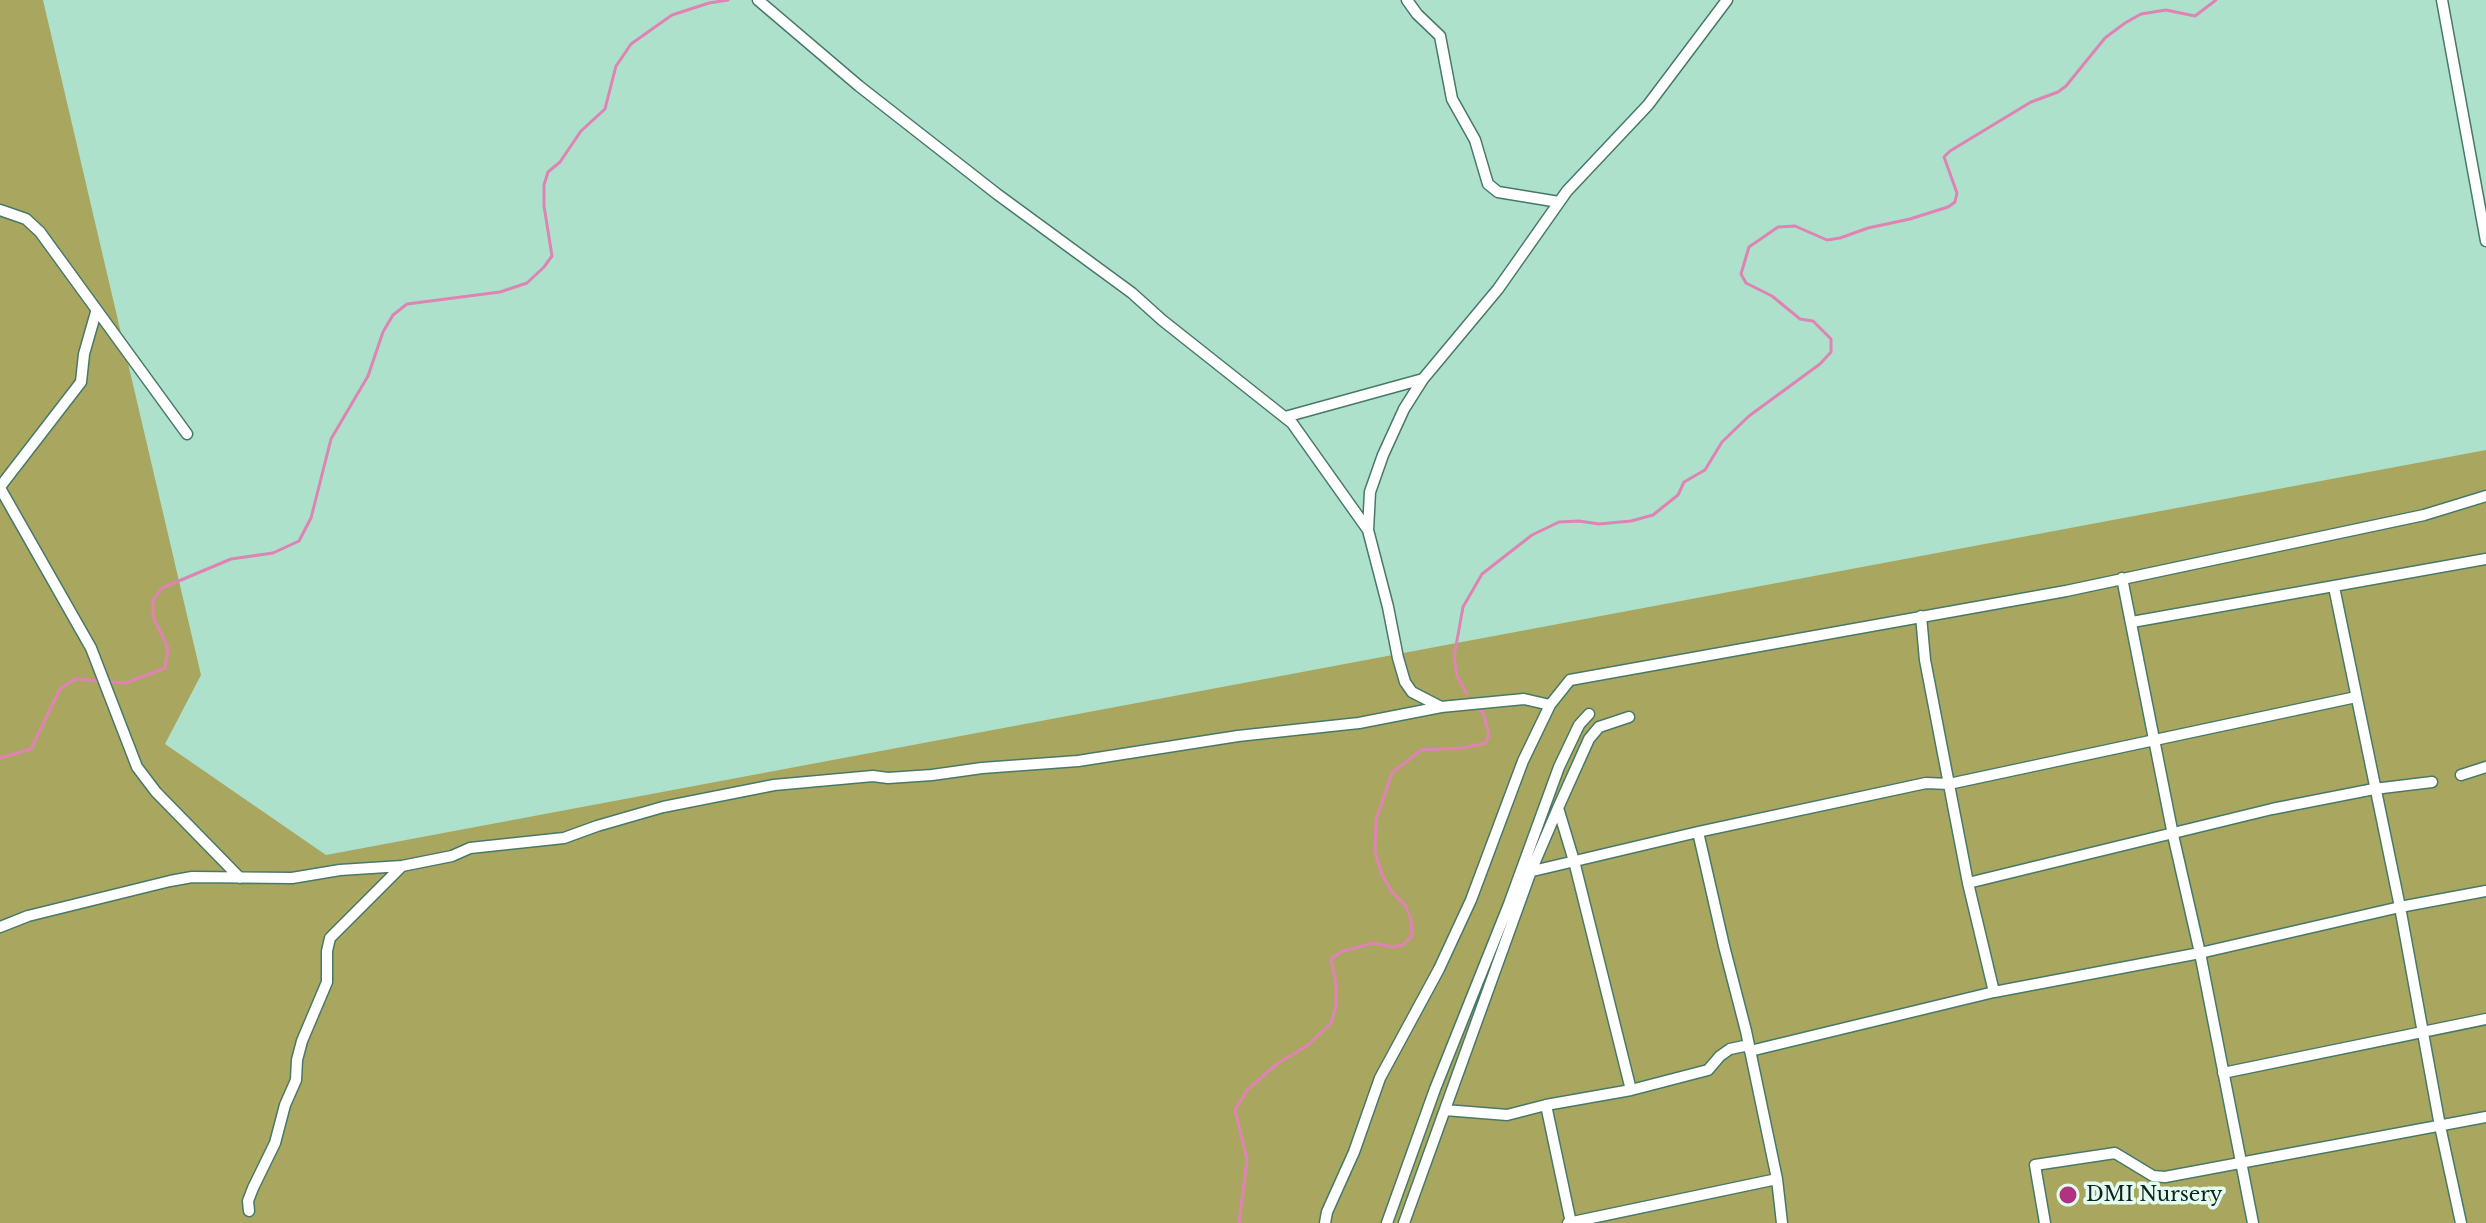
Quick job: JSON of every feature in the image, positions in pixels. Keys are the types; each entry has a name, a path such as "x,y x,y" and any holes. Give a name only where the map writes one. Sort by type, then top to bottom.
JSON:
{"street":[{"path":"758,0 859,86 997,194 1132,293 1285,417 1299,432 1368,530"},
{"path":"1407,0 1440,36 1452,99 1475,140 1488,184 1498,192 1559,202"},
{"path":"1441,707 1412,692 1405,682 1368,530 1370,492 1383,455 1404,409 1423,379 1498,289 1559,202 1648,105 1706,32 1727,0"},
{"path":"2442,0 2486,241"},
{"path":"0,210 26,219 40,232 187,434"},
{"path":"96,312 84,354 81,382 0,487 91,648 137,767 156,792 240,878"},
{"path":"1285,417 1423,379"},
{"path":"1325,1223 1380,1078 1439,969 1471,900 1523,761 1550,705 1564,684 1575,678 2066,591 2424,515 2486,496"},
{"path":"2132,622 2486,559"},
{"path":"2122,578 2253,1223"},
{"path":"2334,587 2461,1223"},
{"path":"1921,616 1925,660 1968,883 1994,992"},
{"path":"1525,872 1926,783 1949,784 2356,697"},
{"path":"0,927 28,916 170,881 192,877 292,878 340,870 402,866 452,856 470,848 564,838 663,807 774,785 873,776 932,775 974,768 1090,759 1238,736 1359,723 1498,699 1524,699 1550,705"},
{"path":"1404,1223 1445,1110 1559,767 1579,725 1589,714"},
{"path":"1387,1223 1435,1089 1525,872 1589,739 1599,727 1629,717"},
{"path":"2461,775 2486,767"},
{"path":"1968,883 2272,809 2374,789 2432,782"},
{"path":"1558,808 1631,1090"},
{"path":"1698,832 1750,1048 1777,1179 1782,1223"},
{"path":"249,1211 248,1201 275,1143 285,1105 296,1080 302,1041 327,982 330,938 402,866"},
{"path":"1445,1110 1507,1115 1631,1090 1708,1070 1730,1049 1750,1048 1994,992 2200,953 2400,907 2486,891"},
{"path":"2223,1073 2486,1019"},
{"path":"1546,1105 1570,1223 1777,1179"},
{"path":"2045,1223 2035,1165 2115,1153 2160,1178 2486,1117"},
{"path":"1402,1179 1418,1182"}],"shaded area":[{"path":"0,0 43,0 201,675 165,744 326,855 2486,450 2486,1223 0,1223"}],"waterway":[{"path":"0,758 31,749 60,689 75,679 126,683 165,668 168,648 153,617 153,600 162,588 231,559 273,553 299,541 311,518 331,439 368,376 383,332 393,315 407,304 500,292 527,283 552,256 544,206 544,185 548,172 560,162 581,131 605,109 616,66 631,44 672,15 728,0"},
{"path":"1467,694 1457,676 1454,657 1463,607 1482,574 1532,535 1559,522 1599,524 1653,515 1678,495 1684,482 1705,470 1722,442 1749,416 1820,364 1831,352 1831,339 1813,321 1800,319 1772,296 1746,283 1741,274 1749,247 1778,227 1795,226 1827,240 1948,207 1955,202 1957,193 1944,157 1950,151 2031,102 2058,92 2105,38 2125,23 2141,14 2166,10 2195,16 2216,0"},
{"path":"1239,1223 1247,1159 1235,1110 1247,1090 1278,1063 1307,1046 1331,1023 1336,1006 1331,959 1340,952 1373,943 1392,947 1403,945 1412,936 1411,919 1405,905 1392,892 1382,875 1375,852 1376,820 1392,773 1421,750 1463,748 1486,743 1489,734 1483,712 1478,709"}],"place":[{"name":"DMI Nursery","path":"2068,1195"}]}
